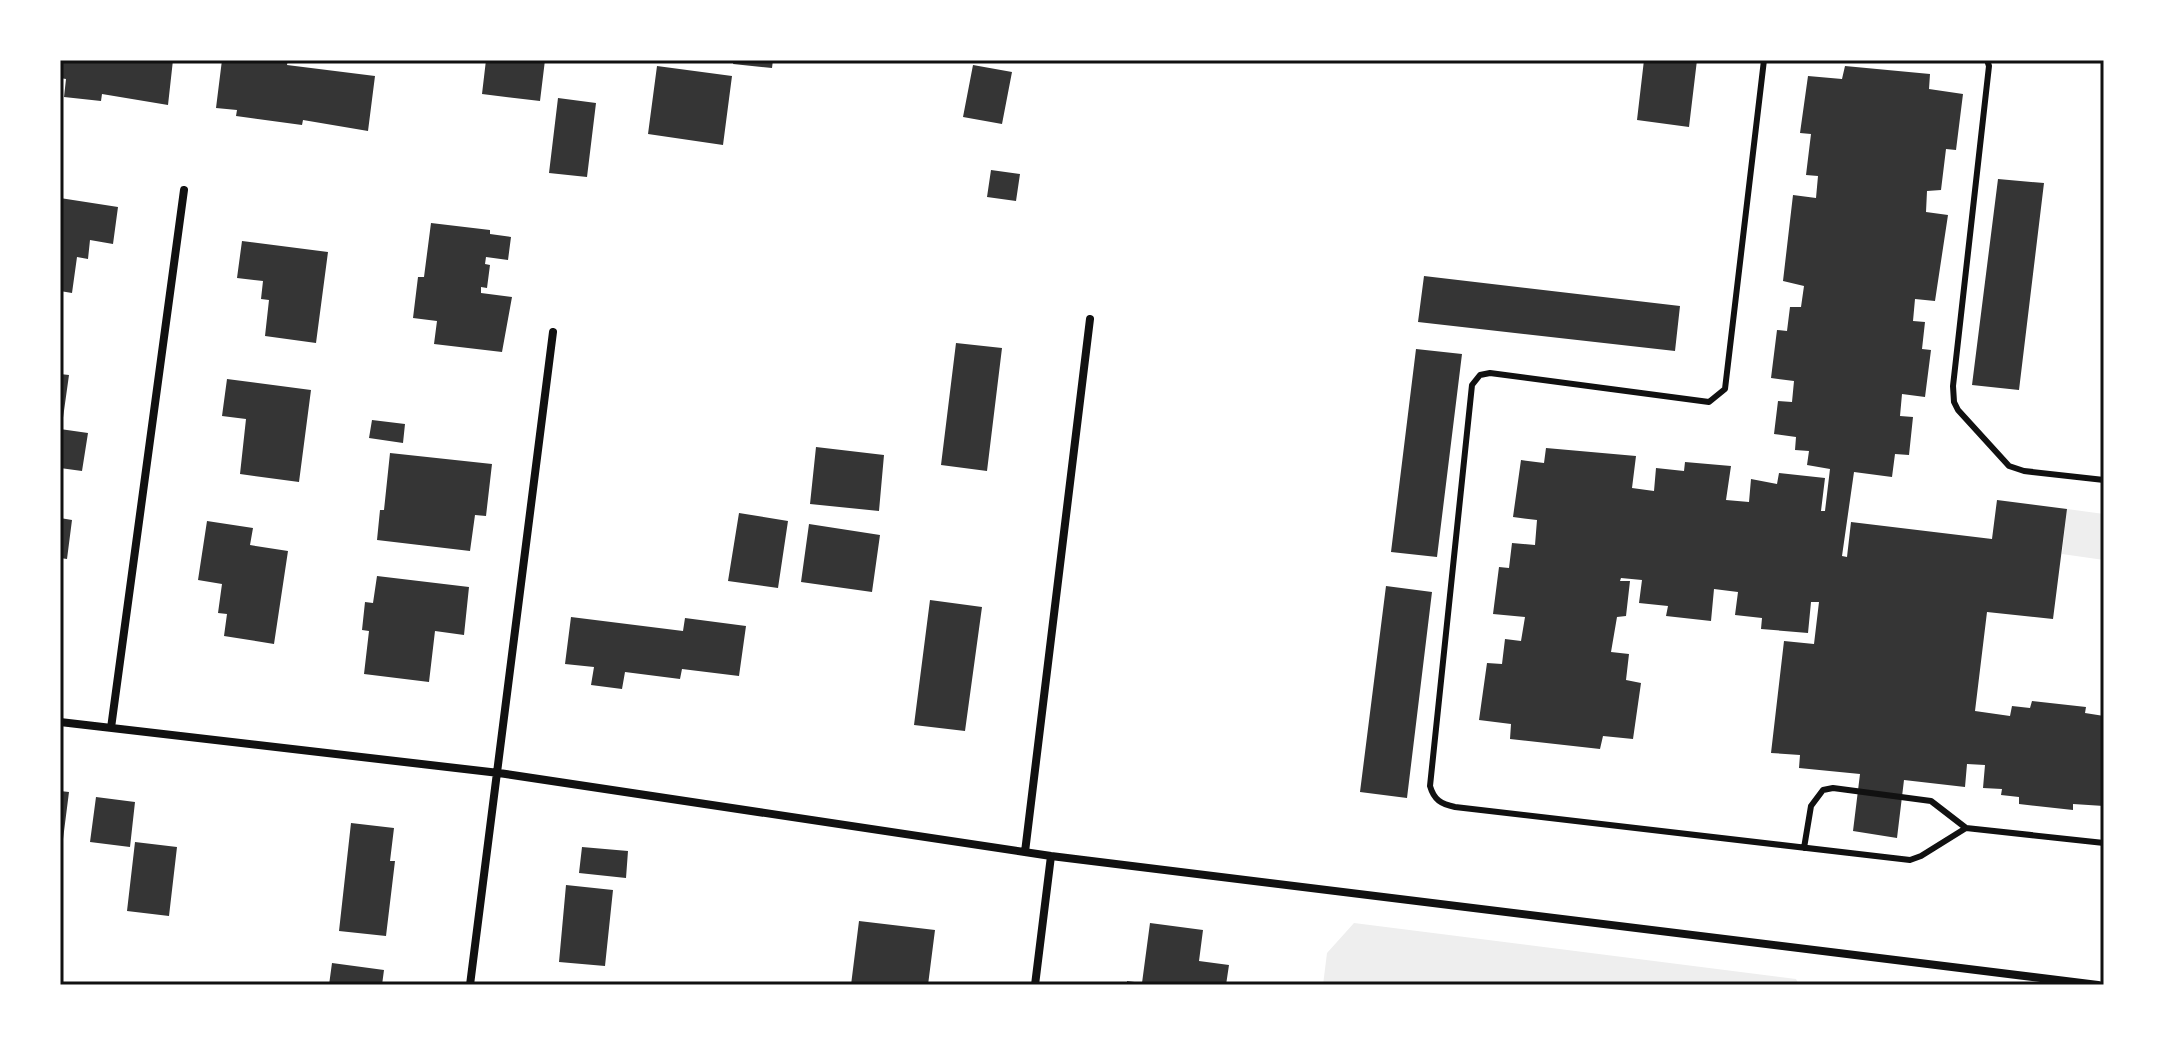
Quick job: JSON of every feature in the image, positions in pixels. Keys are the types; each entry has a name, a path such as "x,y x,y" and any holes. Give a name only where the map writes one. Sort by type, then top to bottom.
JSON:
{"street":[{"path":"111,728 184,190"},
{"path":"1025,852 1090,319"},
{"path":"470,985 553,332"},
{"path":"60,722 499,773 1051,856 2098,985"},
{"path":"1035,985 1051,856"}],"lane":[{"path":"1764,60 1728,379 1718,397 1709,402 1490,373 1480,375 1472,385 1430,786 1433,797 1455,807 1910,860 1966,828"},
{"path":"1987,60 1989,66 1953,386 1954,402 2009,466 2024,471 2104,480"},
{"path":"1804,848 1811,806 1823,790 1833,788 1931,801 1966,828 2104,843"}],"shaded area":[{"path":"2067,509 2104,514 2104,560 2062,554"},
{"path":"1354,923 1796,979 1799,985 1323,985 1327,953"}],"building":[{"path":"60,60 173,60 168,105 102,94 101,101 64,97 66,79 60,78"},
{"path":"222,60 288,60 287,65 375,76 368,131 303,120 302,125 236,116 237,110 216,108"},
{"path":"486,60 545,60 540,101 482,94"},
{"path":"734,60 773,60 772,68 733,64"},
{"path":"1644,60 1697,60 1689,127 1637,120"},
{"path":"973,65 1012,72 1002,124 963,117"},
{"path":"657,66 732,76 723,145 648,134"},
{"path":"1845,66 1930,74 1929,89 1963,94 1956,150 1946,149 1941,190 1927,191 1926,212 1948,215 1935,301 1915,299 1913,321 1925,322 1922,349 1931,350 1925,397 1902,394 1900,416 1913,417 1909,455 1895,454 1892,477 1854,472 1842,556 1847,557 1851,522 1992,539 1997,500 2067,509 2053,619 1987,612 1975,711 2010,716 2012,706 2030,708 2032,701 2086,707 2085,713 2104,716 2104,806 2073,804 2073,810 2019,804 2019,797 2001,795 2002,789 1983,788 1985,765 1967,764 1965,787 1904,780 1897,838 1853,831 1860,774 1799,768 1800,755 1771,753 1784,641 1814,644 1819,602 1811,602 1808,633 1761,629 1762,618 1735,615 1738,592 1714,589 1711,621 1666,616 1668,606 1639,603 1642,580 1621,578 1620,581 1630,581 1626,616 1617,617 1611,652 1629,654 1626,680 1641,683 1633,739 1603,736 1600,749 1510,739 1511,724 1479,720 1487,663 1502,664 1505,639 1521,641 1525,617 1493,614 1499,567 1509,568 1512,543 1535,545 1537,520 1513,517 1521,460 1544,463 1546,448 1636,456 1632,488 1654,491 1656,468 1684,471 1685,462 1731,466 1726,500 1749,502 1751,479 1777,484 1779,473 1825,478 1821,511 1825,511 1830,469 1807,465 1809,451 1795,450 1796,437 1774,434 1778,401 1792,402 1794,381 1771,378 1777,330 1787,331 1790,307 1801,307 1804,286 1783,281 1793,195 1816,198 1818,176 1806,175 1811,134 1800,133 1808,76 1842,79"},
{"path":"558,98 596,103 587,177 549,173"},
{"path":"991,170 1020,174 1016,201 987,197"},
{"path":"1998,179 2044,183 2019,390 1972,385"},
{"path":"60,198 118,207 113,244 90,240 88,259 77,257 72,293 60,291"},
{"path":"431,223 490,230 490,234 511,237 508,260 486,257 485,264 490,265 487,288 481,287 481,293 512,297 502,352 434,344 437,321 413,318 418,277 424,277"},
{"path":"242,241 328,252 316,343 265,336 269,300 261,299 263,281 237,278"},
{"path":"1424,276 1680,306 1675,351 1418,322"},
{"path":"956,343 1002,348 987,471 941,465"},
{"path":"1416,349 1462,354 1437,557 1391,552"},
{"path":"60,374 69,375 62,425 60,424"},
{"path":"227,379 311,390 299,482 240,474 246,419 222,416"},
{"path":"372,420 405,424 403,443 369,438"},
{"path":"60,429 88,433 82,471 60,468"},
{"path":"816,447 884,455 879,511 810,504"},
{"path":"390,453 492,464 486,516 475,515 470,551 377,540 380,510 384,510"},
{"path":"739,513 788,521 778,588 728,581"},
{"path":"60,518 72,520 67,559 60,558"},
{"path":"207,521 253,528 250,545 288,551 274,644 224,636 227,614 218,613 222,584 198,580"},
{"path":"809,524 880,535 872,592 801,582"},
{"path":"377,576 469,587 464,635 435,631 429,682 364,674 369,631 362,630 365,602 373,603"},
{"path":"1386,586 1432,592 1407,798 1360,792"},
{"path":"930,600 982,607 965,731 914,725"},
{"path":"571,617 683,631 685,618 746,626 739,676 682,669 680,679 625,672 622,689 591,685 594,667 565,664"},
{"path":"60,791 69,792 62,847 60,847"},
{"path":"96,797 135,802 130,847 90,842"},
{"path":"351,823 394,828 390,861 395,861 386,936 339,931"},
{"path":"135,842 177,847 169,916 127,911"},
{"path":"582,847 628,851 626,878 579,873"},
{"path":"566,885 613,890 605,966 559,962"},
{"path":"859,921 935,930 928,985 851,985"},
{"path":"1150,923 1203,930 1199,961 1229,965 1226,985 1127,985 1127,981 1142,983"},
{"path":"332,963 384,970 382,985 329,985"}]}
